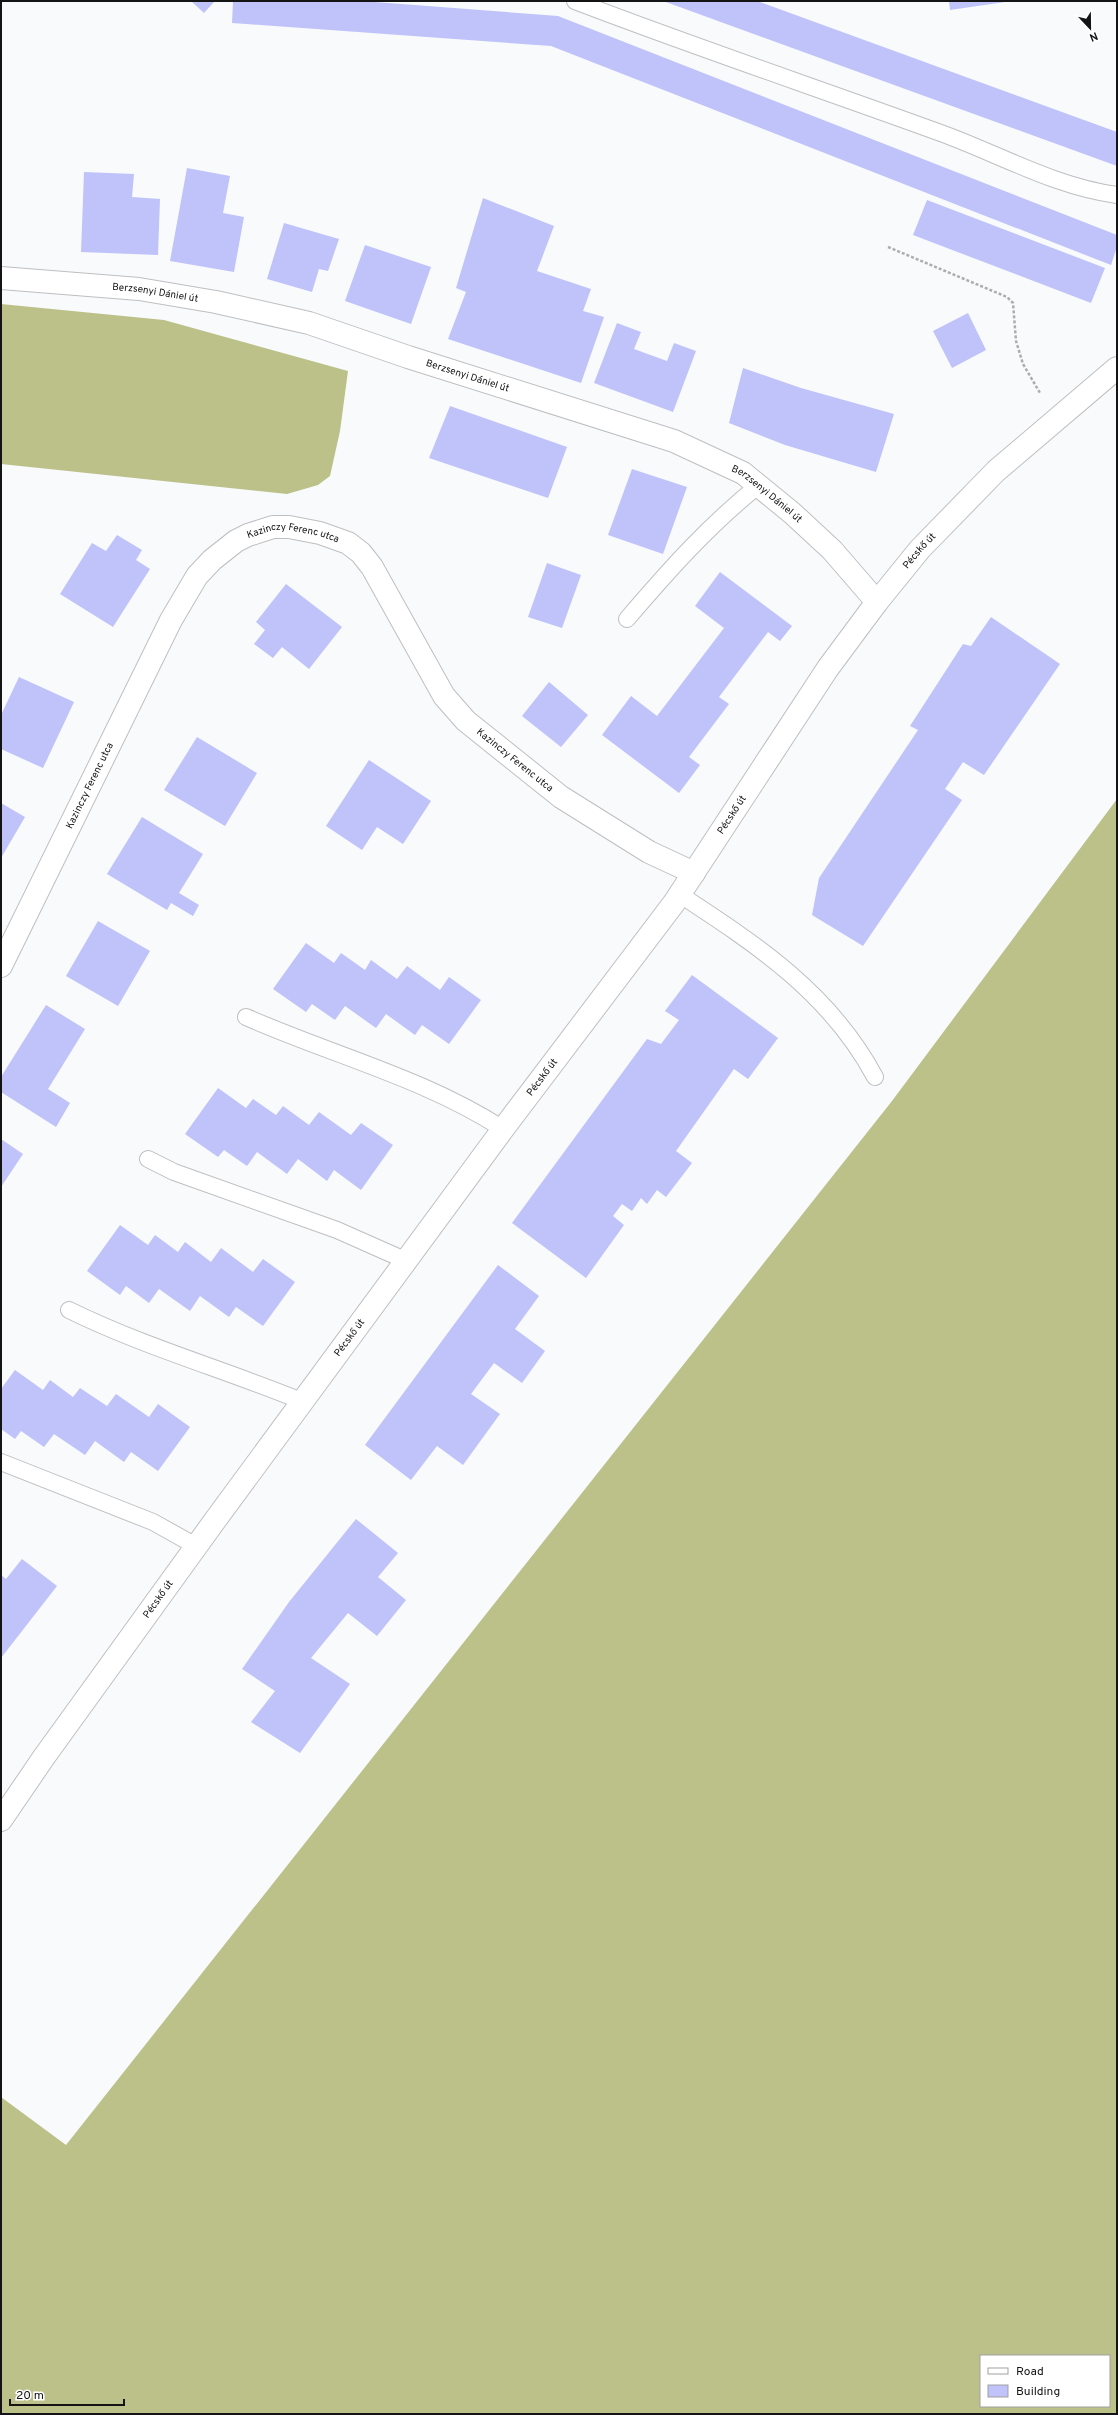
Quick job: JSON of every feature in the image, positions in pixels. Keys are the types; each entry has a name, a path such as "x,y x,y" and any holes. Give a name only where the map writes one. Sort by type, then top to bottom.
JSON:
{"street":[{"name":"Berzsenyi Dániel út","path":"1,278 139,289 216,302 309,323 408,357 674,441 743,473 832,550 877,602"},
{"name":"Pécskő út","path":"1,1820 196,1546 304,1402 503,1129 679,894 828,668 877,602 920,549 991,476 1055,419 1117,368"},
{"name":"Kazinczy Ferenc utca","path":"1,966 171,620 197,576 212,560 236,541 248,535 281,526 320,533 353,546 372,567 444,696 466,721 567,801 648,852 694,873"}],"lane":[{"path":"575,1 660,34 948,135 1054,178 1100,193 1117,195"},
{"path":"627,619 677,559 730,509 759,486"},
{"path":"679,894 772,957 816,995 862,1052 875,1077"},
{"path":"246,1017 309,1043 368,1063 476,1112 503,1129"},
{"path":"148,1159 174,1172 337,1230 407,1261"},
{"path":"69,1310 204,1366 253,1381 304,1402"},
{"path":"1,1462 153,1522 196,1546"}],"path":[{"path":"888,247 994,290 1007,297 1014,303 1016,341 1023,364 1055,419"}],"green space":[{"path":"1,304 164,320 348,371 340,431 330,476 318,485 287,494 1,464"},
{"path":"1117,799 1117,2414 1,2414 1,2097 66,2145 892,1101"}],"building":[{"path":"191,1 215,1 204,13"},
{"path":"233,1 362,1 558,16 1117,235 1117,247 1111,265 551,46 232,23"},
{"path":"663,1 757,1 1117,132 1117,166"},
{"path":"949,1 1005,1 1005,2 950,10"},
{"path":"187,168 230,176 223,213 244,217 234,272 170,261"},
{"path":"84,172 134,174 132,197 160,199 158,255 81,252"},
{"path":"483,198 554,226 537,271 591,289 583,311 604,317 581,383 448,339 466,292 456,288"},
{"path":"927,200 1105,268 1091,303 913,235"},
{"path":"284,223 339,239 328,271 319,269 312,292 267,279"},
{"path":"365,245 431,267 411,324 345,301"},
{"path":"968,313 986,350 952,368 933,331"},
{"path":"617,323 641,332 634,349 667,361 674,343 696,351 673,412 594,383"},
{"path":"743,368 801,388 894,414 876,472 785,445 729,423"},
{"path":"450,406 567,447 548,498 429,458"},
{"path":"632,469 687,487 663,554 608,535"},
{"path":"117,535 142,550 136,560 150,569 113,627 60,594 92,543 106,551"},
{"path":"547,563 581,575 562,628 528,617"},
{"path":"720,572 792,626 780,641 768,632 719,697 729,704 689,757 700,765 679,793 602,735 631,696 657,716 724,628 695,606"},
{"path":"286,584 342,627 309,669 282,647 273,658 254,644 265,630 256,622"},
{"path":"991,617 1060,664 984,775 963,762 945,789 962,800 863,946 812,915 819,878 918,730 910,726 963,644 971,646"},
{"path":"19,677 74,702 43,768 1,749 1,715"},
{"path":"549,682 588,715 561,747 522,716"},
{"path":"197,737 257,773 225,826 164,790"},
{"path":"369,760 431,801 403,844 377,827 362,850 326,826"},
{"path":"1,803 25,817 1,858"},
{"path":"142,817 203,854 179,893 199,905 193,916 171,903 167,910 107,874"},
{"path":"98,921 150,951 118,1006 66,976"},
{"path":"306,943 334,963 341,953 365,970 371,960 397,979 407,966 440,990 449,977 481,1000 449,1044 422,1025 415,1035 386,1014 376,1028 345,1006 335,1020 312,1004 306,1012 273,989"},
{"path":"692,975 778,1038 748,1079 734,1069 676,1151 692,1163 666,1197 657,1190 647,1204 641,1198 632,1211 622,1204 613,1216 624,1225 586,1278 512,1223 647,1039 661,1044 679,1020 665,1011"},
{"path":"46,1005 85,1029 48,1089 70,1103 56,1127 1,1092 1,1077"},
{"path":"218,1088 246,1108 253,1099 276,1115 283,1106 309,1125 319,1112 351,1135 361,1123 393,1145 361,1190 334,1170 327,1181 298,1159 287,1174 257,1152 247,1166 224,1150 218,1157 185,1134"},
{"path":"1,1139 23,1154 1,1187"},
{"path":"120,1225 148,1245 155,1235 178,1252 185,1242 211,1262 221,1248 253,1272 263,1259 295,1282 263,1326 236,1307 229,1317 200,1296 190,1311 159,1289 149,1303 126,1286 120,1295 87,1271"},
{"path":"498,1265 539,1296 515,1329 545,1351 522,1383 494,1363 471,1394 500,1414 463,1465 437,1446 411,1480 365,1445"},
{"path":"15,1370 43,1390 50,1380 73,1397 80,1388 107,1406 116,1394 149,1417 158,1404 190,1427 158,1471 131,1452 124,1462 95,1441 85,1455 54,1434 44,1447 21,1431 15,1439 1,1429 1,1389"},
{"path":"356,1519 398,1553 378,1577 406,1600 377,1636 348,1613 311,1658 350,1684 300,1753 251,1722 275,1691 242,1669 289,1602"},
{"path":"22,1559 57,1586 1,1658 1,1575 6,1579"}]}
